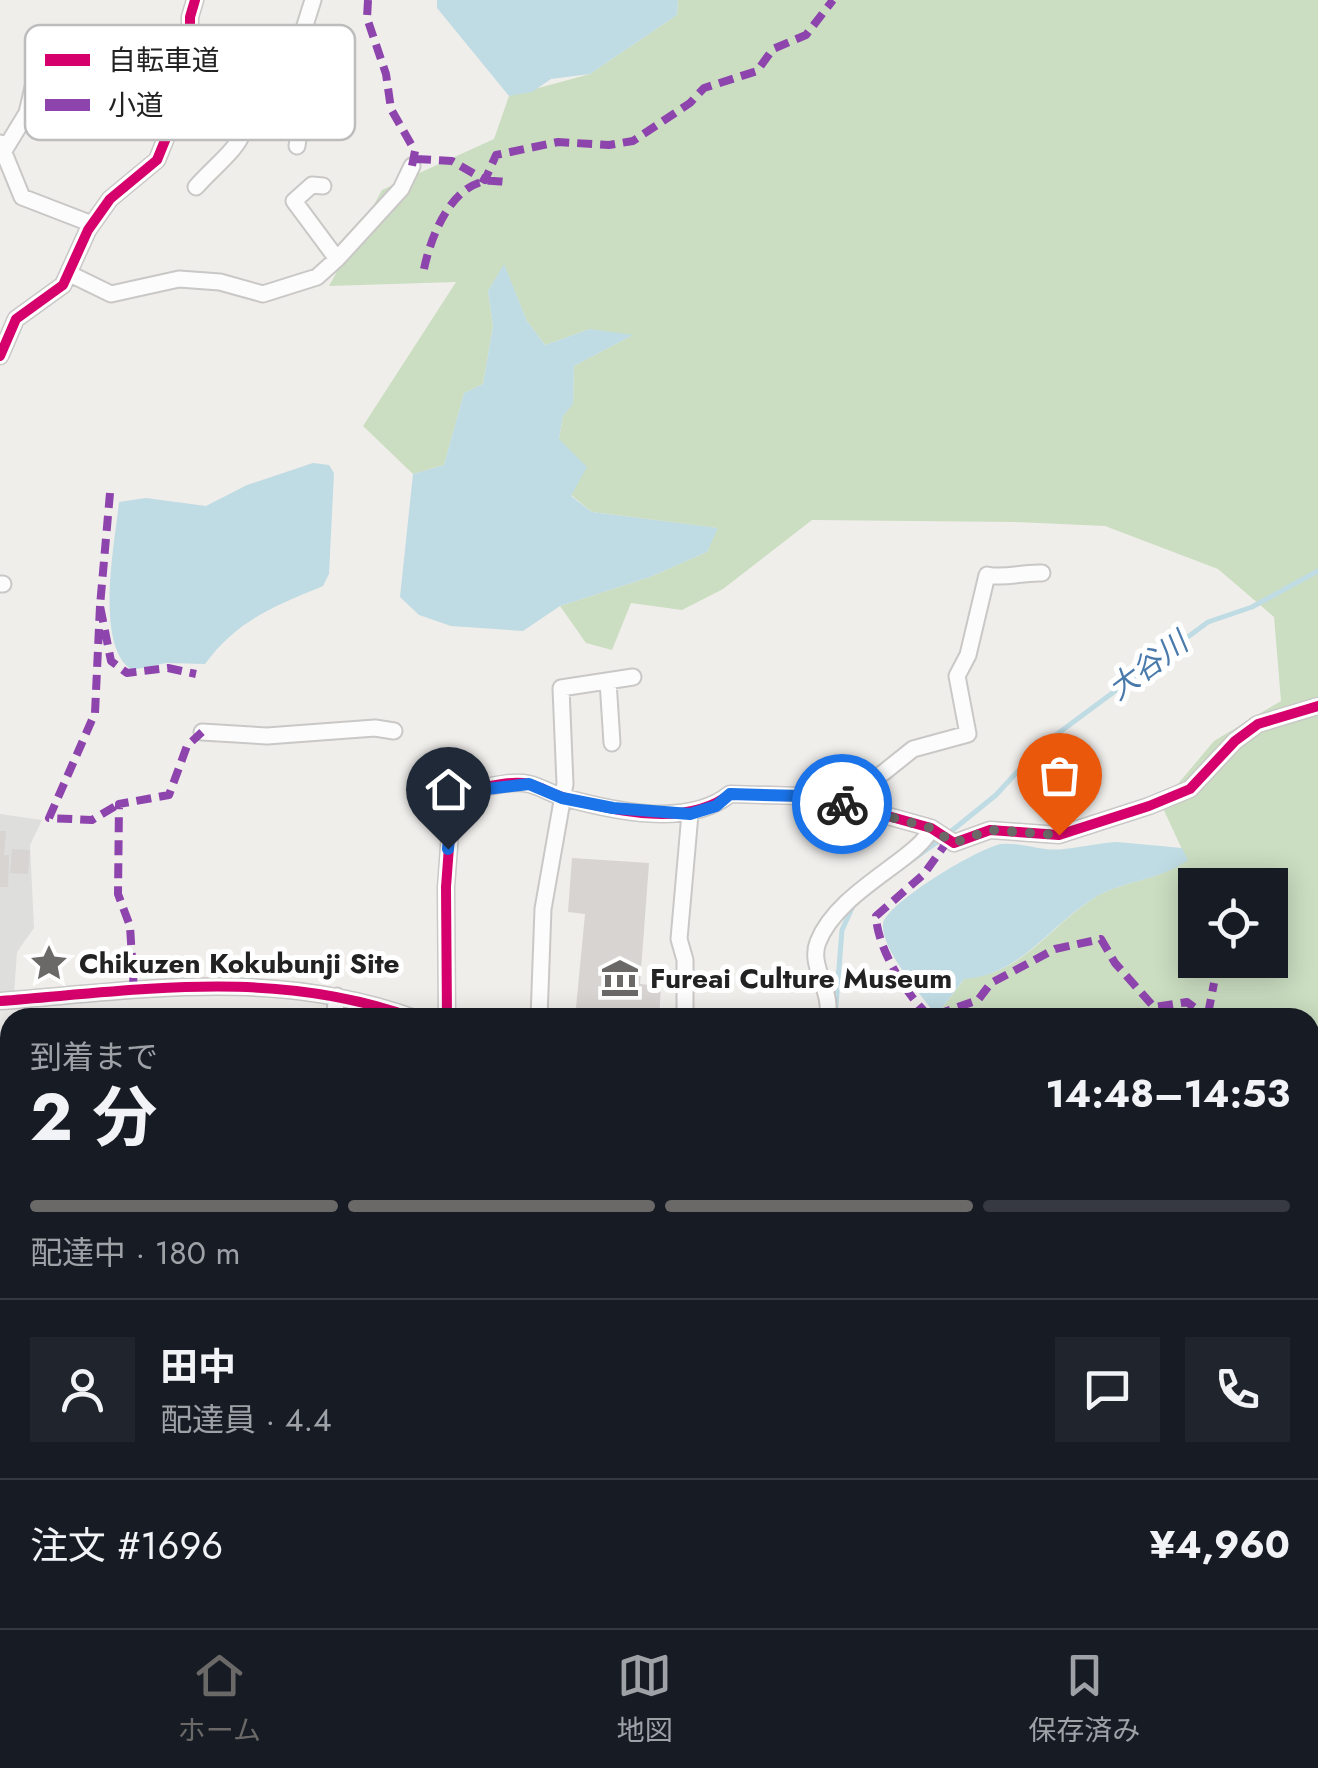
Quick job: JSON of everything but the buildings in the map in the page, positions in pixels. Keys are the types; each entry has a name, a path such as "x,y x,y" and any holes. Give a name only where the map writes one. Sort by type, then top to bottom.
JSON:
{"street":[{"path":"190,25 195,0"},
{"path":"307,25 313,0"},
{"path":"25,116 2,146 22,197 92,224"},
{"path":"0,356 16,319 46,302 70,274 92,224 110,199 157,160 165,140"},
{"path":"196,187 237,140"},
{"path":"297,146 298,140"},
{"path":"70,274 111,294 179,279 220,282 263,294 317,277 400,189 412,166"},
{"path":"323,186 312,185 294,201 337,259"},
{"path":"834,801 883,774 913,749 968,734 957,676 968,656 987,575 1007,579 1020,572 1042,573"},
{"path":"539,1008 544,909 562,798 562,688 633,678"},
{"path":"608,681 612,743"},
{"path":"447,1008 446,887 453,793 522,784 562,798 690,814 716,806 730,794 802,796 931,828 954,843 990,830 1035,836 1089,829 1190,789 1235,741 1258,724 1318,706"},
{"path":"202,732 267,736 376,728 394,731"},
{"path":"684,1008 686,960 679,939 690,814"},
{"path":"827,1008 828,995 816,956 817,943 850,896 922,842 931,828"},
{"path":"0,1001 274,985 379,1008"},
{"path":"335,1008 337,996"}],"shaded area":[{"path":"0,814 42,820 30,845 34,928 17,952 14,994 0,994"}],"green space":[{"path":"678,0 1318,0 1318,1008 942,1008 965,978 1003,969 1094,898 1187,860 1161,804 1214,741 1281,701 1274,617 1218,569 1105,526 812,520 723,589 682,610 631,603 612,650 586,643 560,606 650,577 707,552 717,528 592,512 571,495 559,439 563,416 573,403 574,366 631,336 590,329 545,345 527,321 504,265 488,291 493,326 483,384 464,393 444,465 413,474 363,426 456,282 329,286 382,190 494,139 509,96 590,74 677,15"}],"water":[{"path":"437,0 678,0 677,15 590,74 551,79 532,92 509,96 437,8"},
{"path":"504,264 527,321 545,345 590,329 633,335 574,366 573,404 563,416 559,439 587,467 571,496 592,512 718,528 707,552 650,577 560,606 523,631 451,626 419,615 400,597 413,474 444,465 464,393 483,384 493,326 488,291"},
{"path":"313,463 329,465 334,473 329,574 323,586 244,625 205,664 166,663 132,670 120,658 110,617 119,502 146,498 206,506 247,485"},
{"path":"1117,842 1182,848 1188,860 1094,898 1018,959 984,976 964,979 942,1008 931,1008 888,945 883,924 888,915 935,877 991,847 1010,844 1056,850"}],"waterway":[{"name":"大谷川","path":"949,833 996,795 1041,746 1208,622 1252,607 1318,571"},
{"name":"大谷川","path":"908,863 940,840"},
{"name":"大谷川","path":"836,1008 842,930 853,906"}],"marked path":[{"path":"368,0 367,18 386,74 391,109 415,151 412,166"},
{"path":"416,159 452,161 485,180 496,155 558,142 609,145 633,141 690,103 704,88 757,71 773,49 806,35 833,0"},
{"path":"424,269 437,228 452,203 473,185 509,182"},
{"path":"110,493 100,606 111,661 127,673 168,668 196,674"},
{"path":"100,606 95,713 49,818 92,820 119,804"},
{"path":"134,991 130,926 118,894 119,804 169,795 187,746 202,732"},
{"path":"922,1008 895,971 876,916 924,874 949,839"},
{"path":"955,1008 978,1000 991,983 1055,949 1101,939 1115,963 1154,1007 1187,1002 1195,1008"},
{"path":"1209,1008 1214,983"}],"cycle path":[{"path":"190,25 195,0"},
{"path":"0,356 16,319 63,285 88,230 110,199 157,160 165,140"},
{"path":"447,1008 446,887 453,793 520,783 585,803 650,814 693,811 730,794 803,796 931,828 954,843 990,830 1059,835 1190,789 1235,741 1258,724 1318,706"},
{"path":"0,1001 209,987 311,993 382,1008"}],"way so far":[{"path":"842,804 931,828 954,843 990,830 1059,835"}],"place":[{"name":"Chikuzen Kokubunji Site","path":"49,963"},
{"name":"Fureai Culture Museum","path":"620,978"}],"route":[{"path":"448,849 453,793 506,784 529,784 562,798 613,808 690,814 716,806 730,794 802,796 842,804"}]}
